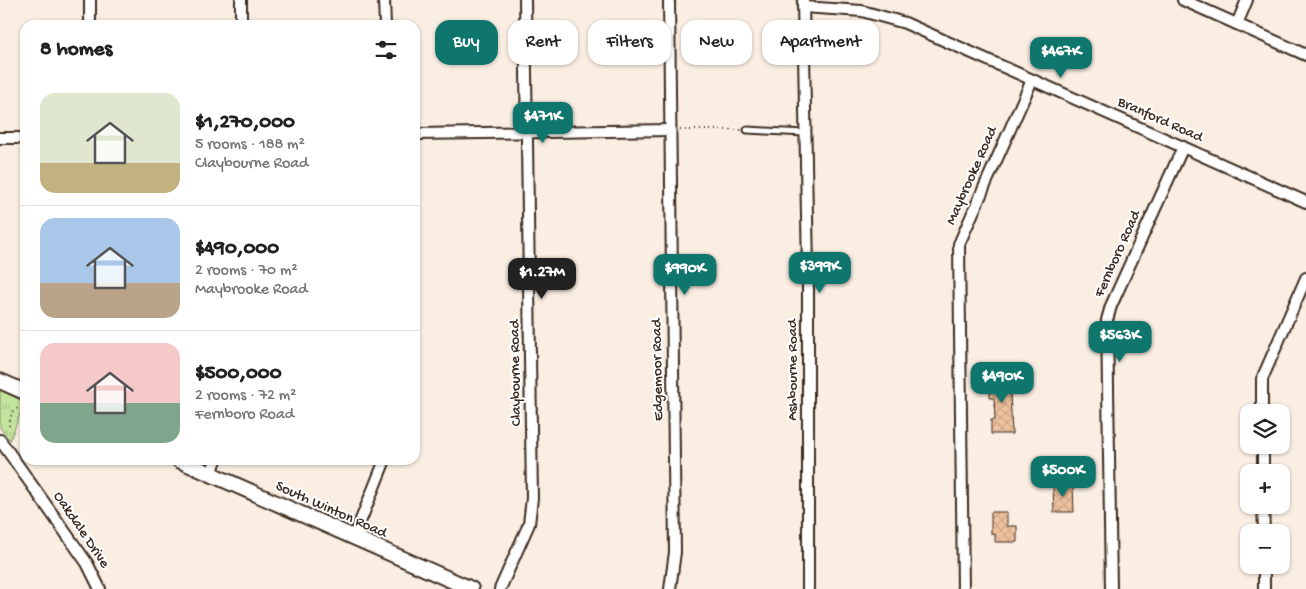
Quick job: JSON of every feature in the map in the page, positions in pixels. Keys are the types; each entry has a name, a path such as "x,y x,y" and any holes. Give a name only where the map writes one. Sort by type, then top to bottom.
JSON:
{"main road":[{"path":"5,383 20,395"},
{"name":"South Winton Road","path":"190,465 471,589"}],"street":[{"path":"90,0 90,20"},
{"path":"241,0 241,20"},
{"path":"384,0 385,20"},
{"name":"Claybourne Road","path":"500,589 530,524 532,498 525,0"},
{"name":"Edgemoor Road","path":"669,0 675,552 670,589"},
{"path":"1183,0 1306,54"},
{"path":"1237,24 1247,0"},
{"name":"Branford Road","path":"803,3 862,10 905,22 1306,202"},
{"name":"Ashbourne Road","path":"803,3 808,589"},
{"name":"Maybrooke Road","path":"963,589 960,244 1032,80"},
{"path":"420,134 670,130"},
{"path":"0,138 20,138"},
{"name":"Fernboro Road","path":"1111,589 1108,320 1111,306 1183,147"},
{"path":"1262,404 1262,378 1306,278"},
{"name":"Oakdale Drive","path":"0,440 87,563 100,589"},
{"path":"211,474 214,465"},
{"path":"354,537 383,465"},
{"path":"1264,574 1264,589"}],"lane":[{"path":"747,130 805,133"}],"path":[{"path":"670,130 747,130"},
{"path":"9,426 12,412 20,403"}],"green space":[{"path":"0,390 20,400 20,415 10,440 0,428"}],"building":[{"path":"1009,368 1012,434 991,434 991,420 995,420 994,398 990,398 990,383 998,383 998,369"},
{"path":"1053,485 1073,485 1074,512 1054,512"},
{"path":"991,512 1007,512 1007,526 1017,526 1017,542 995,542 995,534 991,534"}]}
